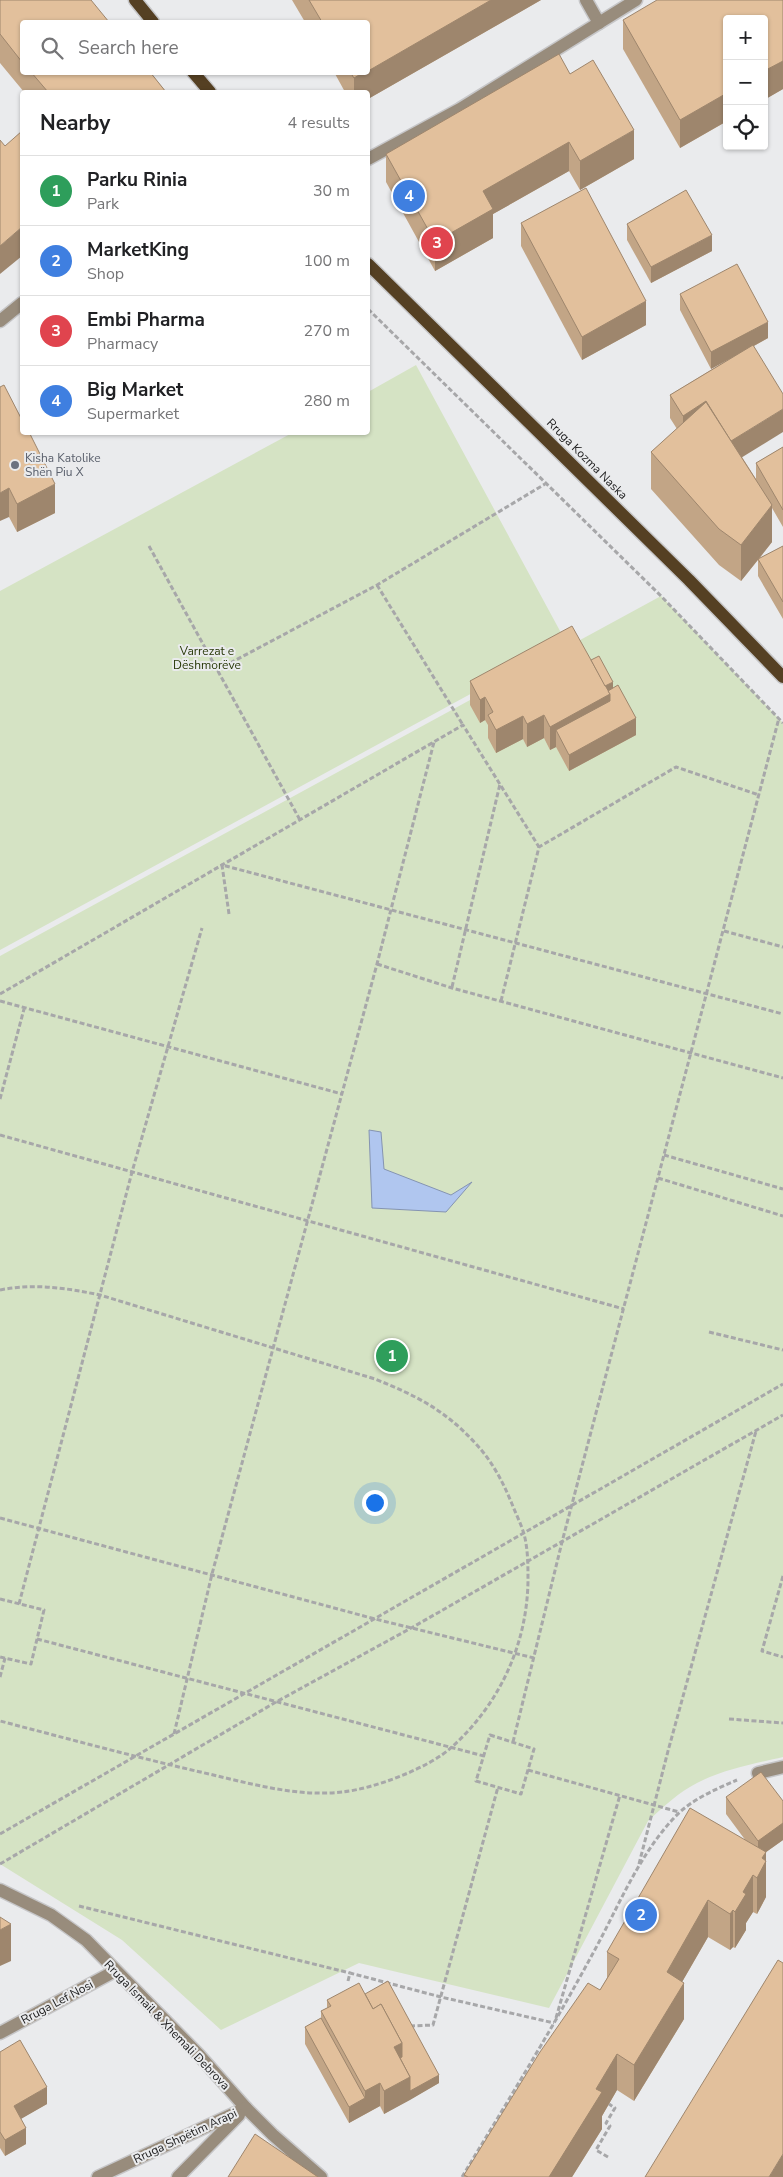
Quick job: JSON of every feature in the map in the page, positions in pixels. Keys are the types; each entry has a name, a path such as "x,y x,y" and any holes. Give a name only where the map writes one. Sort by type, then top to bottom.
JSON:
{"main road":[{"path":"135,0 151,20"},
{"path":"196,75 208,90"},
{"name":"Rruga Kozma Naska","path":"370,266 669,559 783,677"}],"street":[{"path":"586,0 599,23"},
{"path":"370,158 460,109 636,0"},
{"path":"1,318 20,304"},
{"path":"758,1773 783,1768"},
{"name":"Rruga Ismail & Xhemali Debrova","path":"0,1890 51,1915 86,1940 199,2055 246,2108 321,2177"},
{"name":"Rruga Lef Nosi","path":"0,2033 115,1971"},
{"path":"178,2177 246,2108"},
{"name":"Rruga Shpëtim Arapi","path":"98,2177 246,2108"}],"path":[{"path":"370,310 661,596 783,722"},
{"path":"217,670 377,584 545,484"},
{"path":"149,546 300,820"},
{"path":"377,584 539,847"},
{"path":"512,1742 562,1542 779,718"},
{"path":"0,994 463,725"},
{"path":"174,1734 212,1574 377,964 434,742"},
{"path":"501,1001 514,942 539,847 676,767 759,795"},
{"path":"452,988 500,784"},
{"path":"222,865 783,1014"},
{"path":"222,865 229,914"},
{"path":"19,1604 132,1172 202,928"},
{"path":"724,931 783,947"},
{"path":"377,964 452,988 783,1078"},
{"path":"0,1001 342,1094"},
{"path":"0,1099 24,1009"},
{"path":"0,1136 624,1308"},
{"path":"664,1154 783,1189"},
{"path":"658,1178 783,1216"},
{"path":"0,1290 17,1287 57,1287 100,1294 375,1379 413,1394 448,1417 478,1446 501,1479 524,1534 528,1562 528,1599 521,1640 505,1678 483,1713 452,1748 421,1766 383,1783 343,1792 302,1793 136,1757 0,1720"},
{"path":"709,1332 783,1350"},
{"path":"0,1834 783,1384"},
{"path":"0,1864 172,1765 276,1702 528,1562 783,1415"},
{"path":"638,1868 688,1676 756,1430"},
{"path":"0,1518 375,1619 534,1658"},
{"path":"783,1576 762,1652 783,1657"},
{"path":"0,1599 44,1610 31,1664 0,1657"},
{"path":"37,1639 484,1756"},
{"path":"0,1677 5,1658"},
{"path":"729,1719 783,1723"},
{"path":"490,1735 512,1742 534,1748 520,1794 476,1780 490,1735"},
{"path":"528,1770 680,1812"},
{"path":"462,2177 554,2023 638,1868 662,1832 680,1812 704,1795 758,1773"},
{"path":"408,2027 433,2025 498,1787"},
{"path":"554,2023 620,1795"},
{"path":"75,1905 350,1972 441,1997 554,2023"},
{"path":"348,1981 350,1972"},
{"path":"535,2056 542,2060"},
{"path":"608,2157 596,2150 610,2126 606,2123 615,2108 609,2104"}],"green space":[{"name":"Varrezat e Dëshmorëve","path":"416,365 566,642 0,950 0,591 288,435 370,435 370,391"},
{"path":"661,596 783,723 783,1757 739,1767 707,1778 678,1795 648,1821 549,2008 359,1963 221,2030 122,1940 0,1864 0,956"}],"water":[{"path":"369,1130 381,1132 384,1169 451,1195 472,1182 446,1212 372,1208"}],"building":[{"path":"0,0 91,0 107,20 20,20 20,59 0,34"},
{"path":"309,0 491,0 370,70 370,20 321,20"},
{"path":"657,0 783,0 783,61 768,69 768,15 723,15 723,95 680,120 623,20"},
{"path":"559,54 570,74 593,60 634,130 580,161 569,142 483,191 493,209 435,242 386,154"},
{"path":"34,75 152,75 164,90 46,90"},
{"path":"20,133 20,229 0,246 0,140 5,146"},
{"path":"586,188 646,301 582,337 521,223"},
{"path":"686,190 712,235 651,267 627,224"},
{"path":"737,264 768,322 711,352 680,294"},
{"path":"753,345 783,394 783,409 731,441 706,401 683,416 670,395"},
{"path":"4,385 20,416 20,435 30,435 55,484 17,504 9,488 0,493 0,387"},
{"path":"706,402 772,505 741,545 719,529 651,452"},
{"path":"783,447 783,510 756,463"},
{"path":"783,546 783,602 758,559"},
{"path":"572,626 610,694 550,727 544,715 527,724 523,716 496,730 488,715 493,712 485,697 480,700 470,681"},
{"path":"599,656 613,682 605,686 591,660"},
{"path":"618,685 636,718 569,755 556,730 610,701 608,691"},
{"path":"761,1772 783,1801 783,1823 758,1841 726,1797"},
{"path":"690,1808 766,1852 762,1858 766,1861 757,1878 753,1875 743,1892 746,1894 735,1912 733,1910 730,1914 708,1900 667,1972 684,1983 634,2065 617,2054 596,2089 602,2092 549,2177 468,2177 464,2175 540,2052 588,1983 600,1990 619,1959 607,1952"},
{"path":"0,1917 11,1924 0,1930"},
{"path":"778,1960 783,1963 783,2154 769,2177 645,2177"},
{"path":"388,1981 439,2075 410,2091 410,2077 400,2058 402,2057 402,2043 381,2004 373,2009 365,1994"},
{"path":"359,1983 373,2009 381,2004 402,2043 394,2047 410,2077 384,2091 380,2083 365,2091 321,2011 331,2006 327,2000"},
{"path":"321,2018 365,2098 349,2107 305,2027"},
{"path":"20,2040 47,2087 14,2106 26,2128 5,2140 0,2132 0,2052"},
{"path":"255,2134 318,2177 228,2177"}],"place":[{"name":"Big Market","path":"409,196"},
{"name":"Embi Pharma","path":"437,243"},
{"name":"Kisha Katolike Shën Piu X","path":"15,465"},
{"name":"Parku Rinia","path":"392,1356"},
{"name":"MarketKing","path":"641,1915"}]}
